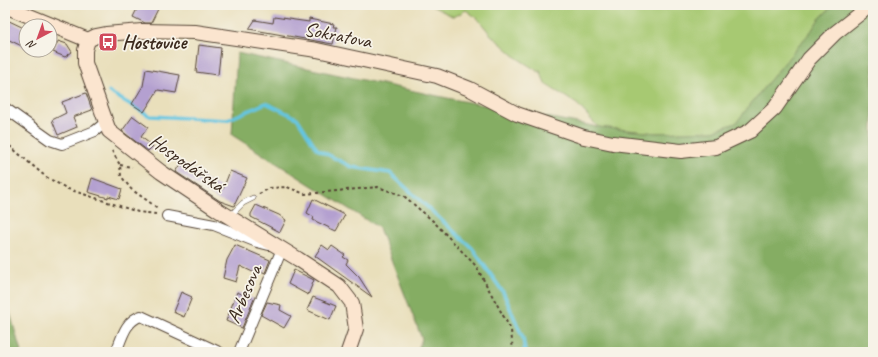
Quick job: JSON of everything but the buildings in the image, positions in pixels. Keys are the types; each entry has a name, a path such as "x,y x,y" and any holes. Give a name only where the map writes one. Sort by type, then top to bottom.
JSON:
{"street":[{"name":"Sokratova","path":"88,40 96,36 106,34 142,31 195,32 316,50 437,76 470,89 517,114 584,137 613,143 681,151 716,147 750,131 775,108 809,59 835,33 872,5"},
{"path":"5,6 88,40"},
{"name":"Hospodářská","path":"88,40 84,50 85,63 109,131 161,172 229,217 339,286 352,303 356,329 348,352"},
{"path":"5,108 50,140 62,144 95,131 106,122"},
{"path":"167,216 214,225 257,242 279,248"},
{"name":"Arbesova","path":"239,352 279,248"},
{"path":"116,352 127,324 134,318 141,316 219,352"}],"lane":[{"path":"229,217 243,203 253,198"}],"path":[{"path":"5,142 46,177 68,189 138,212 167,216"},
{"path":"108,147 113,152 120,165 121,176 131,189 151,202 167,216"},
{"path":"253,198 270,188 287,187 305,194 378,187 404,196 433,221 476,266 511,330 513,352"}],"green space":[{"path":"430,5 833,5 819,19 812,30 736,123 713,131 656,133 598,127 577,104 545,84 540,70 539,72 517,58 491,35 478,19 466,10 454,17"},
{"path":"834,5 873,5 873,352 417,352 422,339 379,228 232,135 237,53 447,98 598,127 656,133 713,131 736,123 812,30 819,19"},
{"path":"5,295 21,352 5,352"}],"waterway":[{"path":"109,92 150,116 227,120 266,103 297,118 317,149 352,167 390,173 472,248 503,292 523,338 525,352"}],"place":[{"name":"Hostovice","path":"108,42"}]}
